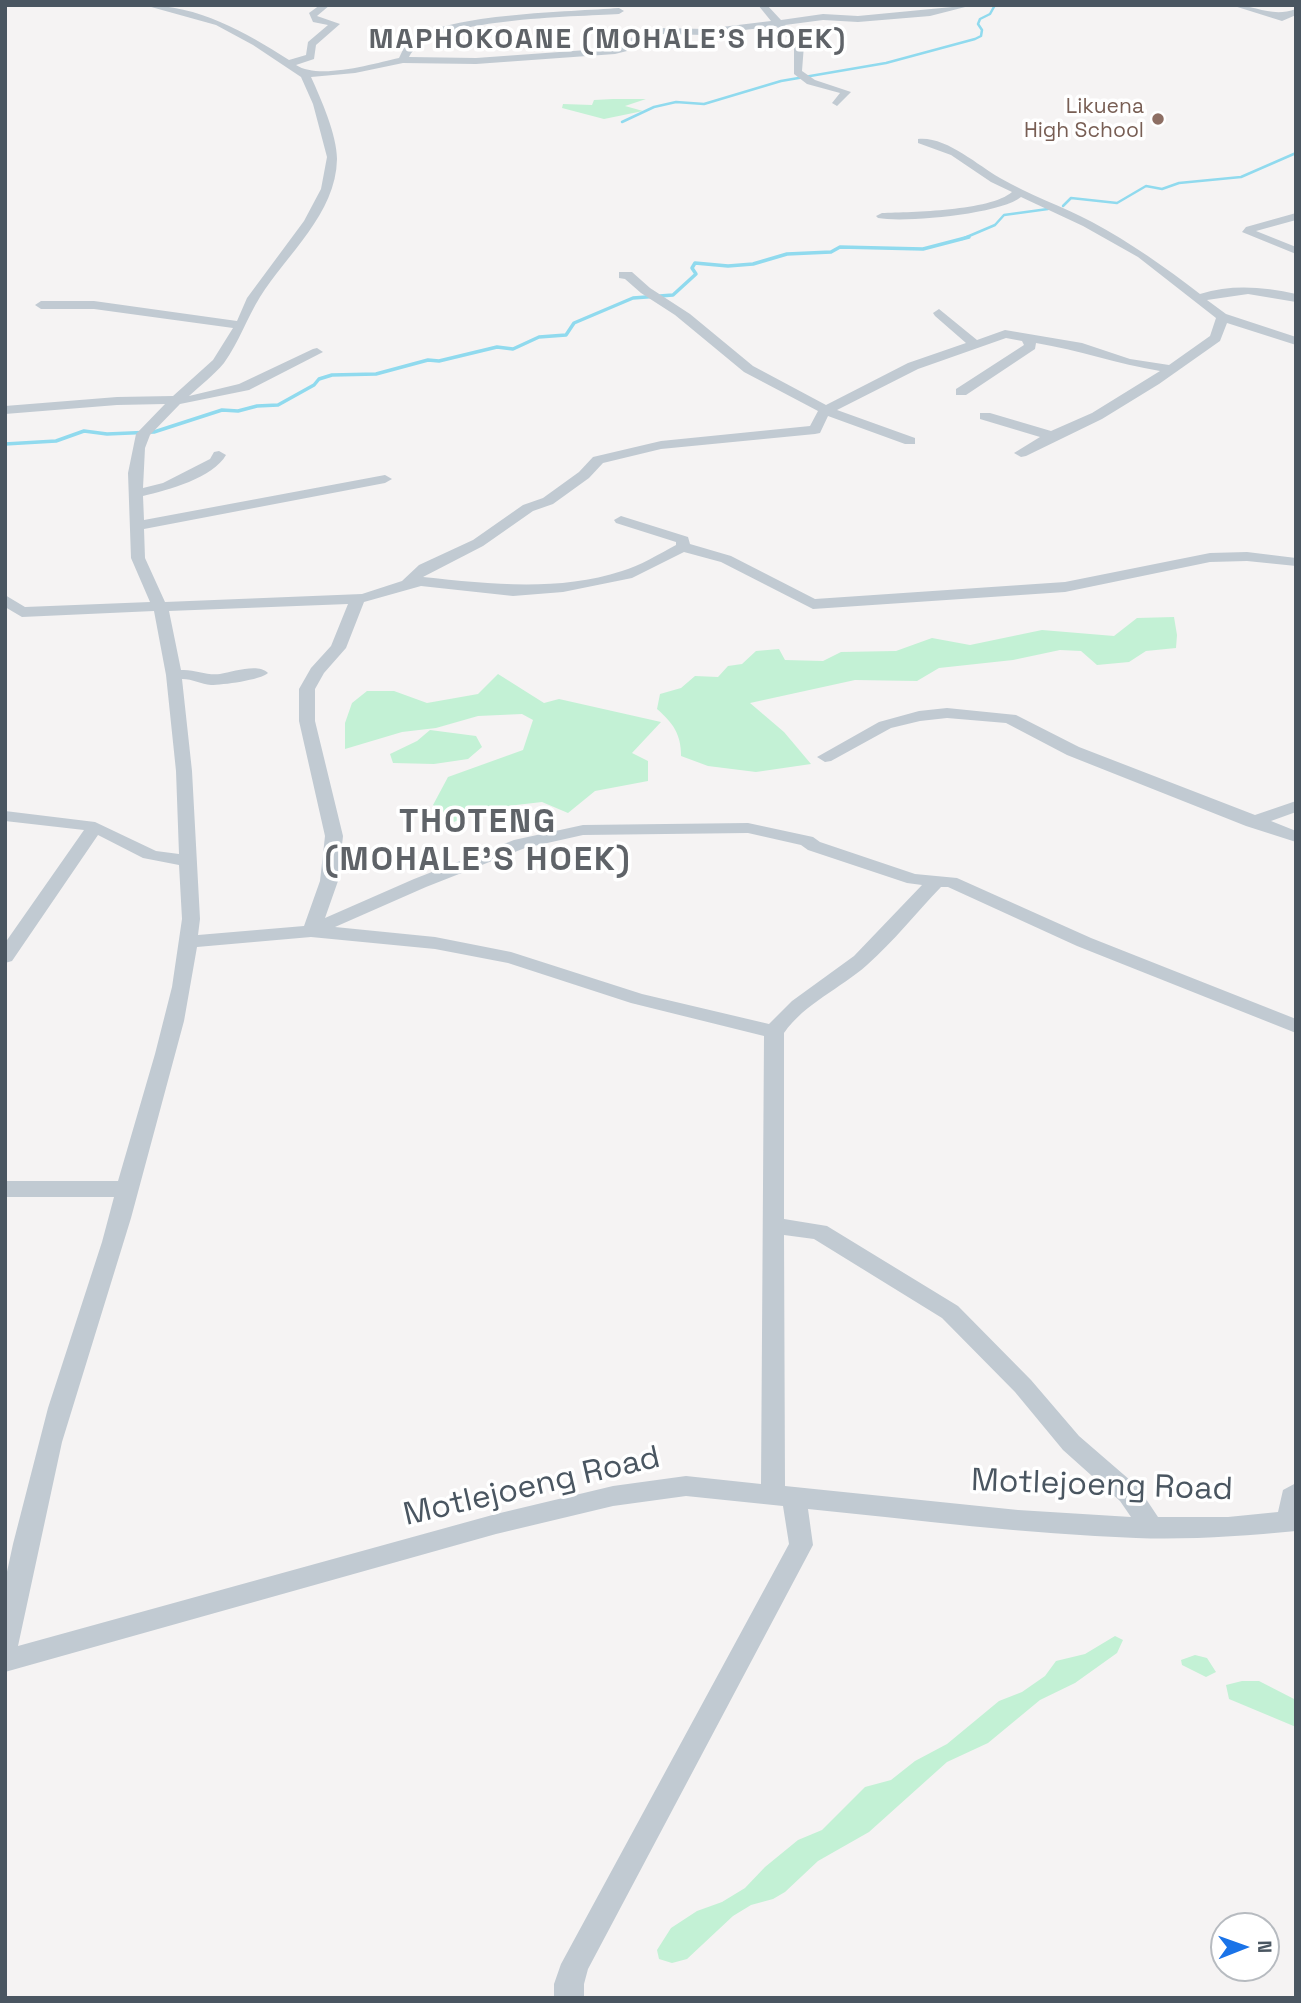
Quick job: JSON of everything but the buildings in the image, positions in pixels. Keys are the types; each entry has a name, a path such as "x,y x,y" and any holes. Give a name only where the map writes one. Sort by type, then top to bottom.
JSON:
{"street":[{"path":"5,1647 31,1516 69,1376 120,1221 181,988 189,942 191,919 184,771 174,676 165,619 138,558 135,473 143,434 218,362 241,325 253,298 309,222 331,179 332,157 318,104 304,75 219,23 148,5"},
{"path":"287,64 312,57 311,44 335,24 316,20 312,15 326,5"},
{"path":"762,5 799,45 797,72 811,82 846,92 837,103"},
{"path":"809,5 823,17"},
{"path":"624,34 659,31 705,32 823,17 868,18 930,13 969,5"},
{"path":"1235,5 1282,18 1296,12"},
{"path":"304,75 355,70 403,60 476,61 628,48 620,8 489,22 444,30 416,41 403,60"},
{"path":"922,141 955,153 1018,192 1087,224 1142,255 1222,317 1296,341"},
{"path":"882,216 940,215 1005,201 1015,197 1018,192"},
{"path":"1296,216 1250,229 1248,232 1296,251"},
{"path":"623,275 678,311 747,366 826,411 910,441"},
{"path":"1200,298 1212,293 1244,290 1296,298"},
{"path":"41,305 94,305 241,325"},
{"path":"939,313 974,344"},
{"path":"1021,453 1097,416 1216,338 1222,317"},
{"path":"5,599 22,612 358,599 382,594 408,582 424,568 478,542 528,509 548,501 584,475 598,460 636,449 815,430 821,415 840,401 913,366 1004,334 1082,347 1128,362 1169,369"},
{"path":"961,393 1031,346 1027,338"},
{"path":"5,410 117,401 177,401 244,387 317,352"},
{"path":"985,416 1052,436"},
{"path":"137,493 168,486 215,462 219,455"},
{"path":"137,526 385,479"},
{"path":"621,520 683,540 682,547"},
{"path":"408,582 447,583 513,591 563,587 627,575 682,547 726,559 813,604 1065,587 1198,559 1242,557 1296,562"},
{"path":"311,931 329,881 334,836 307,721 307,689 317,671 338,648 358,599"},
{"path":"174,676 193,674 211,680 260,673"},
{"path":"825,757 885,725 919,716 947,713 1010,718 1073,751 1296,837"},
{"path":"1252,822 1296,806"},
{"path":"5,816 95,827 143,854 167,861 187,859"},
{"path":"5,957 95,827"},
{"path":"311,931 420,883 520,844 583,830 748,828 807,841 814,846 914,879 951,882 1076,938 1250,1006 1296,1027"},
{"path":"569,1998 569,1984 575,1964 801,1545 784,1497 774,1225 774,1032 784,1016 874,948 936,881"},
{"path":"189,942 311,931 435,943 511,958 638,999 774,1032"},
{"path":"5,1189 127,1189"},
{"path":"774,1225 819,1232 950,1312 1023,1385 1071,1443 1129,1494 1151,1528"},
{"name":"Motlejoeng Road","path":"5,1661 496,1524 613,1496 686,1486 1018,1520 1151,1528 1292,1522"},
{"path":"1292,1522 1292,1497 1296,1493"}],"green space":[{"path":"646,99 625,106 643,111 604,119 562,108 563,104 592,105 594,100"},
{"path":"1174,617 1176,648 1146,651 1129,662 1097,665 1081,651 1060,650 1013,660 939,668 917,681 855,680 750,703 784,732 811,764 756,772 708,766 681,756 680,741 675,730 657,709 660,694 681,688 695,676 718,677 728,666 742,664 756,651 779,649 785,660 823,661 841,652 896,651 932,638 970,645 1042,630 1114,636 1137,618"},
{"path":"498,674 544,703 559,699 661,722 632,753 648,761 648,781 595,791 568,813 542,802 482,809 454,822 433,805 448,777 523,750 533,720 522,714 478,716 436,728 402,732 345,749 345,723 352,703 367,691 394,691 427,703 478,694"},
{"path":"430,730 476,736 482,747 468,759 434,764 393,763 390,754 417,741"},
{"path":"1115,1636 1123,1640 1117,1653 1075,1683 1040,1700 988,1743 947,1762 869,1832 818,1861 785,1892 773,1899 751,1905 733,1916 687,1959 672,1963 659,1959 657,1950 671,1928 697,1911 722,1902 745,1888 765,1867 798,1840 822,1830 865,1787 891,1780 915,1761 947,1744 999,1701 1022,1692 1045,1676 1056,1661 1085,1654"},
{"path":"1195,1655 1207,1658 1216,1672 1206,1677 1182,1665 1181,1660"},
{"path":"1259,1681 1296,1700 1296,1727 1229,1699 1226,1685"}],"waterway":[{"path":"622,122 654,107 676,102 704,104 781,81 886,63 975,39 981,36 982,30 978,24 980,19 990,14 995,5"},
{"path":"1063,206 1071,198 1117,203 1146,186 1162,189 1179,183 1241,177 1296,153"},
{"path":"963,239 995,225 1004,215 1048,209"},
{"path":"963,239 969,237"},
{"path":"5,444 56,441 84,431 107,434 154,432 222,410 238,411 257,406 278,405 314,385 319,379 332,375 376,374 428,360 439,361 497,347 513,349 539,337 566,335 574,323 633,298 673,295 696,274 692,268 695,263 728,266 753,264 787,254 831,252 840,247 923,249 963,239"}],"place":[{"name":"Likuena High School","path":"1158,119"}],"district":[{"name":"MAPHOKOANE (MOHALE'S HOEK)","path":"608,40"},
{"name":"THOTENG (MOHALE'S HOEK)","path":"478,842"}]}
